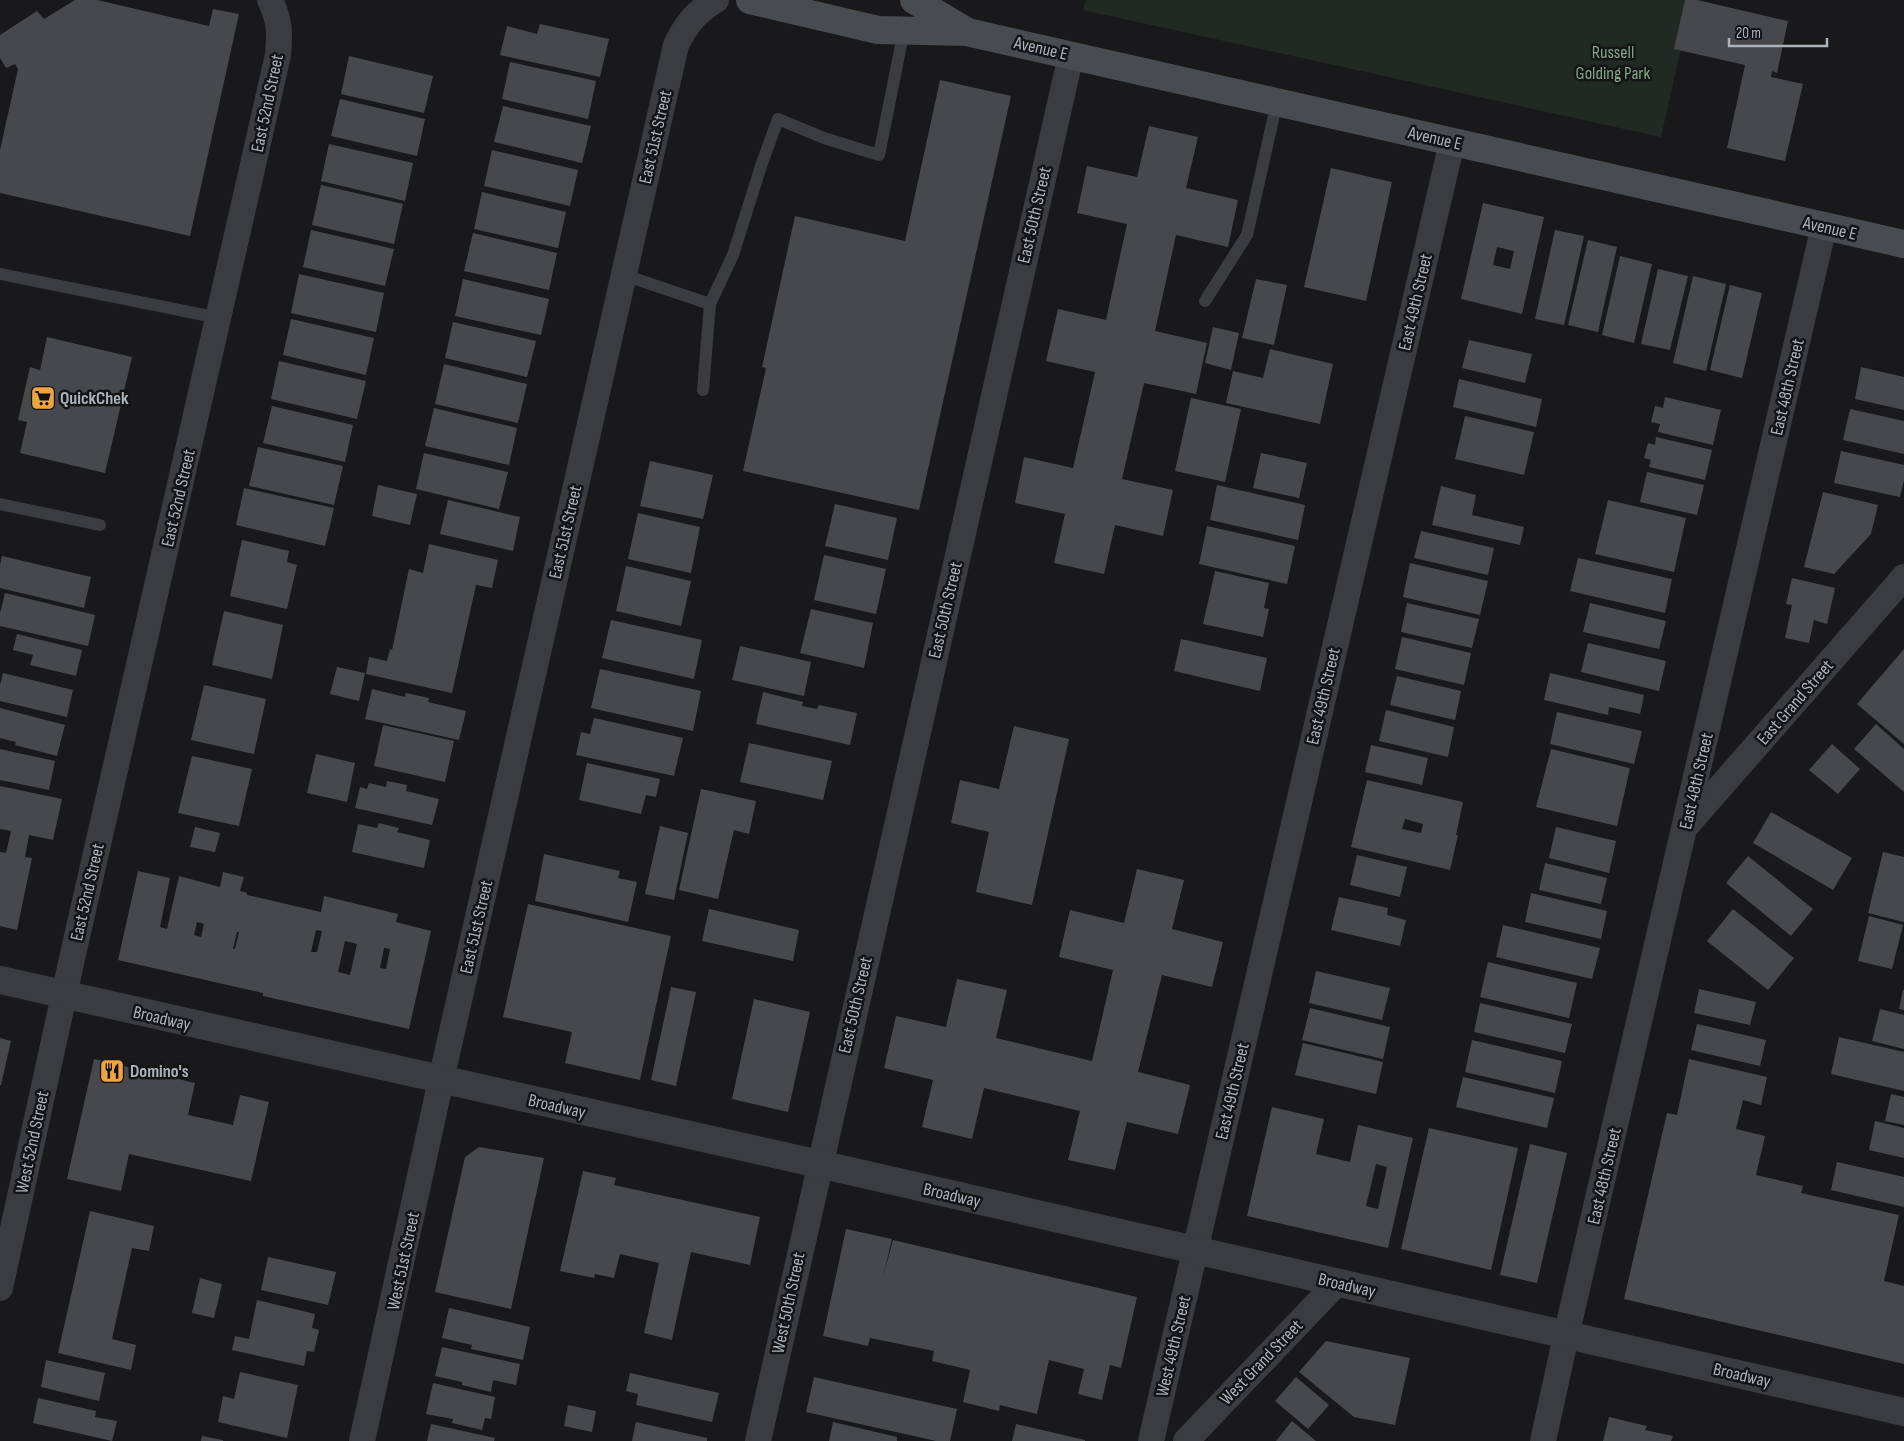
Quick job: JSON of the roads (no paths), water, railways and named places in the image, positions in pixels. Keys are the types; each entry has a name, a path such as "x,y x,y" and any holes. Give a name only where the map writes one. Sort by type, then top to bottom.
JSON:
{"main road":[{"name":"Avenue E","path":"750,0 878,30 967,32 1904,244"},
{"name":"Avenue E","path":"914,0 967,32"}],"street":[{"name":"East 52nd Street","path":"64,996 278,55 280,35 278,17 270,0"},
{"name":"East 51st Street","path":"442,1080 676,45 683,29 694,14 716,0"},
{"name":"East 50th Street","path":"819,1164 1071,55"},
{"name":"East 49th Street","path":"1195,1250 1452,142"},
{"name":"East 48th Street","path":"1544,1441 1566,1336 1824,226"},
{"name":"East Grand Street","path":"1685,828 1904,577"},
{"name":"Broadway","path":"0,980 64,996 819,1164 1904,1412"},
{"name":"West 52nd Street","path":"0,1288 64,996"},
{"name":"West 51st Street","path":"362,1441 442,1080"},
{"name":"West 50th Street","path":"758,1441 819,1164"},
{"name":"West 49th Street","path":"1151,1441 1195,1250"},
{"name":"West Grand Street","path":"1186,1441 1336,1283"}],"lane":[{"path":"703,390 710,304 733,255 778,119 824,138 879,155 904,30"},
{"path":"1205,301 1247,235 1277,102"},
{"path":"0,274 219,318"},
{"path":"624,275 710,304"},
{"path":"0,504 100,526"}],"place":[{"name":"QuickChek","path":"43,398"},
{"name":"Domino's","path":"112,1071"}],"park label":[{"name":"Russell Golding Park","path":"1613,62"}]}
